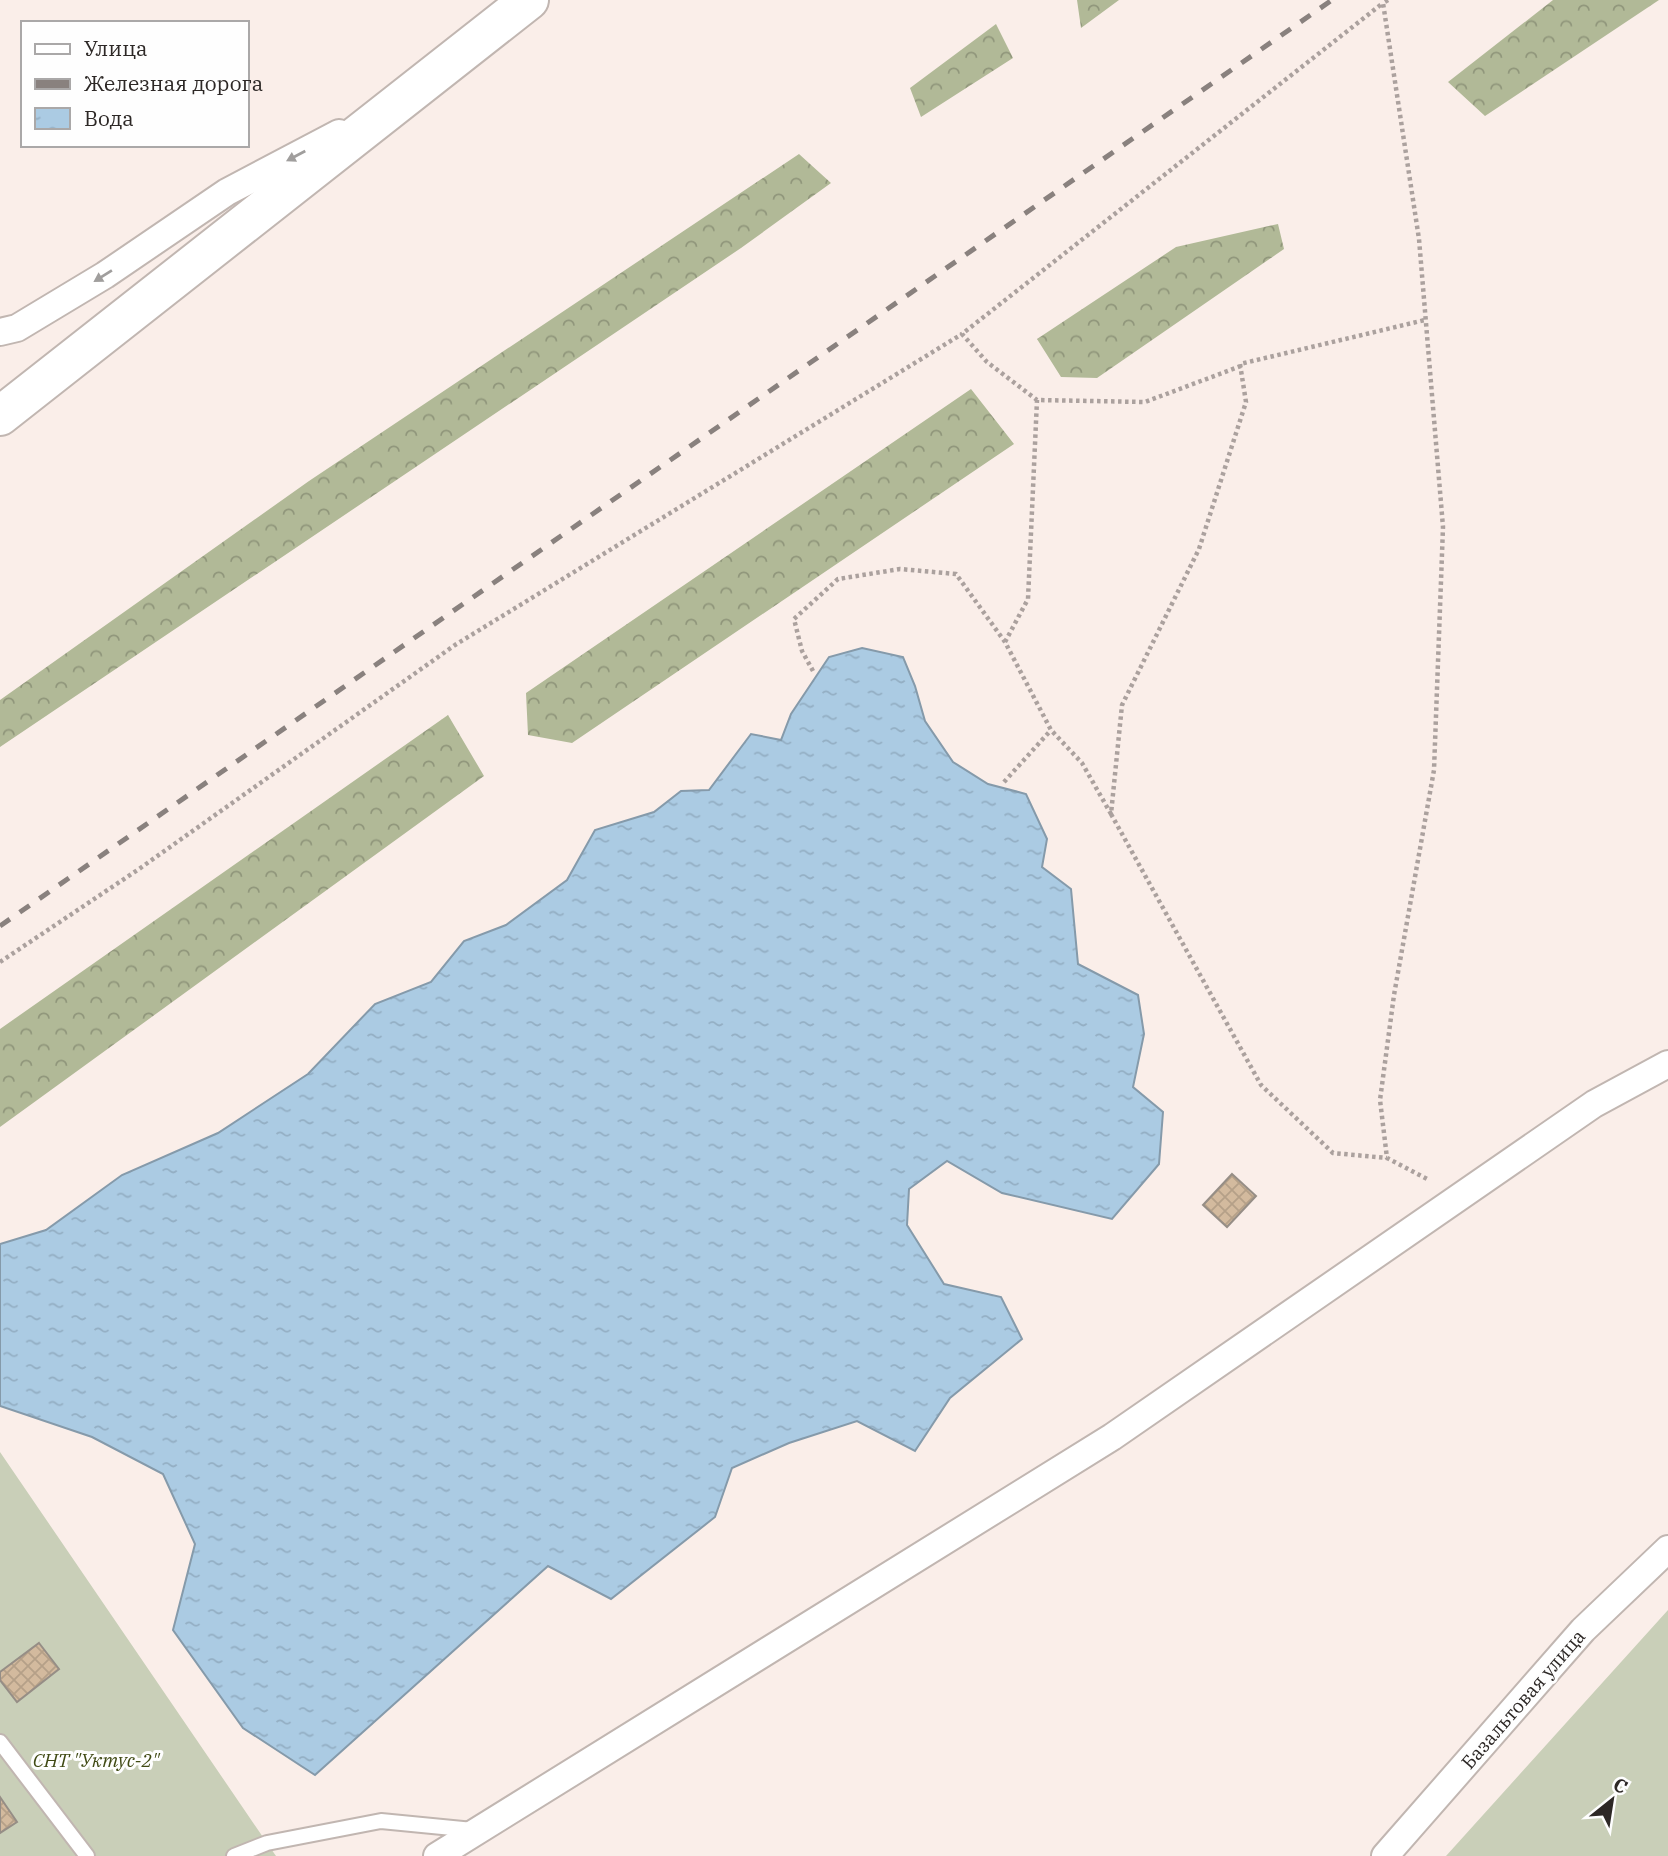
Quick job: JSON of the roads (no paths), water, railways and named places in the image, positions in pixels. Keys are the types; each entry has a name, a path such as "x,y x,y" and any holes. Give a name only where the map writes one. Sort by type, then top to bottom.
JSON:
{"main road":[{"path":"0,416 529,0"}],"street":[{"path":"0,332 17,328 105,275 227,192 400,101"},
{"path":"437,1856 1112,1437 1594,1104 1668,1064"},
{"name":"Базальтовая улица","path":"1385,1856 1584,1630 1668,1549"}],"lane":[{"path":"0,1742 87,1856"},
{"path":"233,1856 267,1843 381,1821 478,1831"}],"water":[{"path":"862,648 903,657 925,721 953,762 988,784 1026,794 1047,839 1042,867 1071,889 1078,964 1138,995 1144,1034 1133,1087 1163,1112 1159,1164 1112,1219 1002,1193 947,1161 909,1189 907,1225 944,1284 1001,1297 1022,1339 950,1398 915,1451 857,1421 789,1443 732,1468 715,1517 611,1599 548,1566 315,1775 243,1728 173,1630 195,1544 163,1474 92,1437 0,1406 0,1244 46,1230 122,1175 218,1133 308,1074 375,1004 431,982 464,941 506,925 567,880 595,830 654,812 681,791 709,790 751,734 781,740 791,714 829,657"}],"railway":[{"path":"0,926 1332,0"}],"park label":[{"name":"СНТ \"Уктус-2\"","path":"96,1760"}]}
